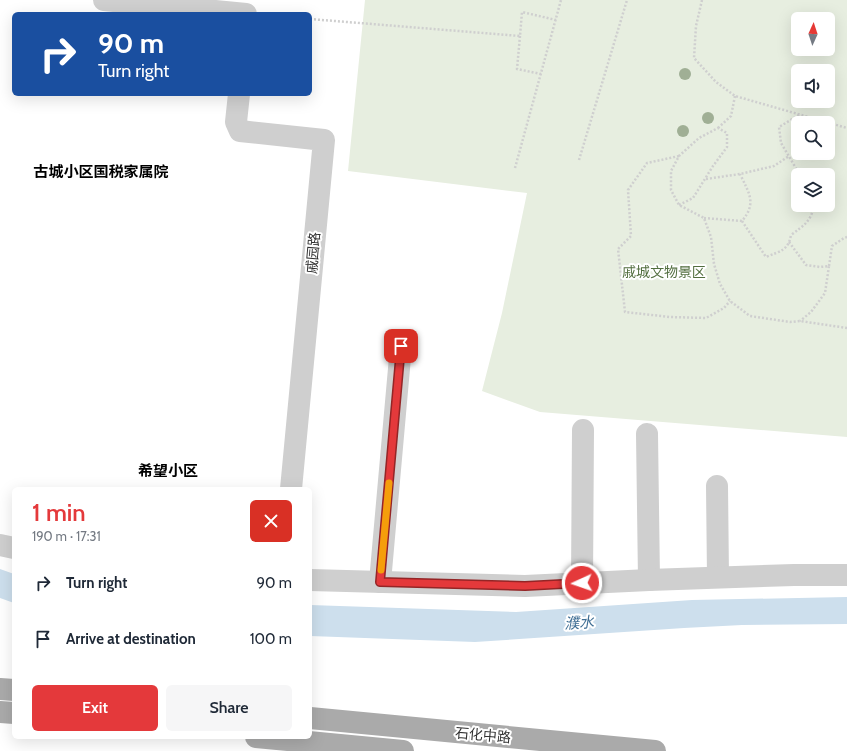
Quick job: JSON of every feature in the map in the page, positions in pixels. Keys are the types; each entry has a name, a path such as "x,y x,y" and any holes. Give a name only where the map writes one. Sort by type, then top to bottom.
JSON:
{"main road":[{"path":"0,689 12,690"},
{"path":"0,712 12,713"},
{"name":"石化中路","path":"312,718 655,751"},
{"path":"277,739 403,751"}],"street":[{"path":"104,0 226,12"},
{"path":"246,12 248,0"},
{"name":"戚园路","path":"239,96 236,122 240,131 324,140 291,487"},
{"path":"380,582 401,346"},
{"path":"582,583 583,430"},
{"path":"647,434 649,580"},
{"path":"717,486 718,577"},
{"path":"0,545 12,548"},
{"path":"312,580 525,586 718,577 847,575"}],"path":[{"path":"515,168 542,74 561,0"},
{"path":"579,160 627,0"},
{"path":"702,0 696,26 694,58 716,82 735,96 847,128"},
{"path":"542,74 517,68 522,12 556,20"},
{"path":"312,19 520,36"},
{"path":"735,96 730,116 718,128 699,138 679,156 671,171 671,190 679,205 704,218 742,221"},
{"path":"796,168 781,143 780,128 799,115"},
{"path":"679,205 693,198 727,147 727,133 718,128"},
{"path":"679,156 647,163 628,190 631,236 618,249 625,312 670,317 706,318 724,308 730,301"},
{"path":"705,179 740,174 774,166 789,156"},
{"path":"740,174 751,195 749,212 742,221"},
{"path":"742,221 766,257 784,250 791,235 812,216 813,212"},
{"path":"704,218 711,237 714,264 720,284 730,301 750,316 847,328"},
{"path":"800,321 812,312 825,293 832,246 847,237"},
{"path":"789,242 806,265 820,267 829,266"}],"green space":[{"name":"戚城文物景区","path":"365,0 847,0 847,437 540,412 482,391 502,313 527,193 348,171"}],"water":[{"path":"0,569 12,573 12,602 0,598"},
{"name":"濮水","path":"847,597 847,624 742,625 475,642 312,636 312,605 516,612 692,600"}],"slow traffic":[{"path":"381,570 389,483"}],"district":[{"name":"古城小区国税家属院","path":"101,172"},
{"name":"希望小区","path":"168,471"}],"route":[{"path":"401,346 380,582 525,586 582,583"}]}
